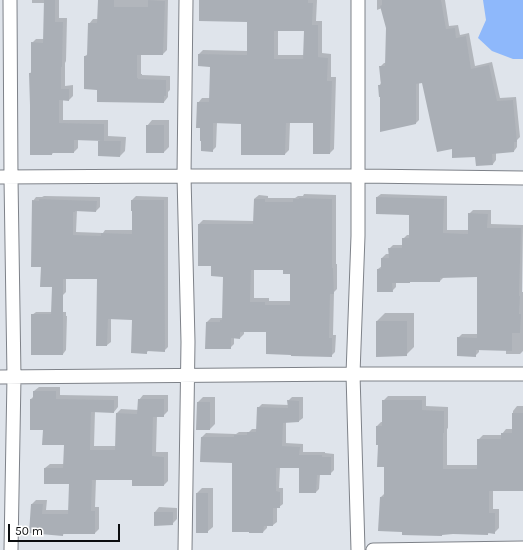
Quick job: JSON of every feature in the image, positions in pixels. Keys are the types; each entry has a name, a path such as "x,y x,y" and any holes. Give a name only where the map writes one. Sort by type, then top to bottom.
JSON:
{"street":[{"path":"10,0 5,177 14,377 12,550"},
{"path":"185,550 188,375 184,176 186,0"},
{"path":"358,0 358,236 353,374 358,550"},
{"path":"5,177 358,176 523,178"},
{"path":"0,377 523,374"},
{"path":"373,550 523,548"}],"water":[{"path":"483,0 523,0 523,59 513,59 492,51 478,38 486,20"}],"building":[{"path":"44,0 55,0 55,22 63,22 61,89 69,89 69,101 59,100 59,123 104,124 104,141 74,140 74,153 30,155 29,73 31,73 31,42 43,43"},
{"path":"98,0 114,0 114,7 148,7 148,0 165,1 163,55 137,55 138,79 166,80 166,96 164,96 164,103 97,102 97,90 84,89 84,56 87,56 88,23 97,23"},
{"path":"199,0 308,0 308,3 313,3 312,25 318,25 318,57 328,58 327,81 332,81 330,154 313,154 313,123 286,123 285,155 241,155 241,124 213,123 213,152 201,151 200,128 196,128 197,102 209,102 210,67 198,66 198,54 247,55 247,22 199,21","holes":["274,31 304,31 303,59 274,59"]},
{"path":"382,0 441,0 446,29 455,28 456,38 466,36 471,69 489,65 497,101 513,100 517,142 514,142 514,152 492,154 493,165 476,166 475,157 452,158 452,149 437,152 422,83 416,84 416,124 380,132 380,97 378,85 381,85 379,66 385,66 386,28 380,6 382,5"},
{"path":"146,125 164,125 164,153 146,153"},
{"path":"98,141 121,141 120,157 98,156"},
{"path":"376,197 444,199 443,233 468,234 468,213 488,214 487,228 521,228 519,296 519,314 521,314 520,333 512,333 512,351 476,350 476,357 457,356 457,337 477,338 477,277 440,278 440,282 392,283 393,292 377,292 377,269 381,269 381,258 389,258 388,248 402,248 402,238 409,238 409,215 376,214"},
{"path":"39,199 97,201 96,212 73,212 73,235 101,236 101,233 132,234 131,200 164,200 165,352 147,351 147,354 131,353 132,320 108,319 107,346 96,346 97,279 63,279 63,355 31,355 31,314 51,314 52,287 40,287 41,267 31,267 32,200 39,201"},
{"path":"254,199 265,199 265,202 293,202 293,199 332,199 332,268 334,294 330,294 329,338 332,338 332,357 266,354 266,332 240,332 240,339 231,338 231,349 205,349 206,322 220,322 220,320 222,320 223,277 211,276 211,266 198,266 198,224 253,224","holes":["251,270 283,270 283,274 290,274 290,305 265,305 265,302 250,302"]},
{"path":"376,321 407,321 407,356 376,357"},
{"path":"33,391 56,391 56,399 114,400 114,413 91,412 90,450 115,450 116,413 137,414 138,399 164,399 164,417 153,417 152,456 164,457 164,486 132,486 132,480 92,480 91,511 95,511 95,534 63,534 63,536 29,533 31,504 43,504 42,514 68,514 69,484 44,484 44,468 63,468 64,445 42,445 43,430 30,430 30,399 33,399"},
{"path":"287,400 299,401 299,422 283,423 282,446 300,447 299,455 322,455 322,457 331,457 331,475 317,475 316,493 299,493 299,468 276,468 276,491 280,492 280,508 273,508 273,526 264,526 263,533 232,532 232,463 200,462 201,437 234,437 234,435 247,435 247,432 256,432 257,407 288,408"},
{"path":"382,400 422,400 422,410 444,411 443,469 477,469 477,439 501,439 501,433 512,433 512,413 523,413 523,491 489,491 489,513 495,513 495,534 453,534 442,536 402,535 402,532 378,531 380,497 384,497 384,467 377,467 378,445 376,445 376,426 382,426"},
{"path":"197,402 210,402 210,430 196,430"},
{"path":"196,493 208,493 208,533 196,533"},
{"path":"154,512 173,512 173,525 154,526"}]}
